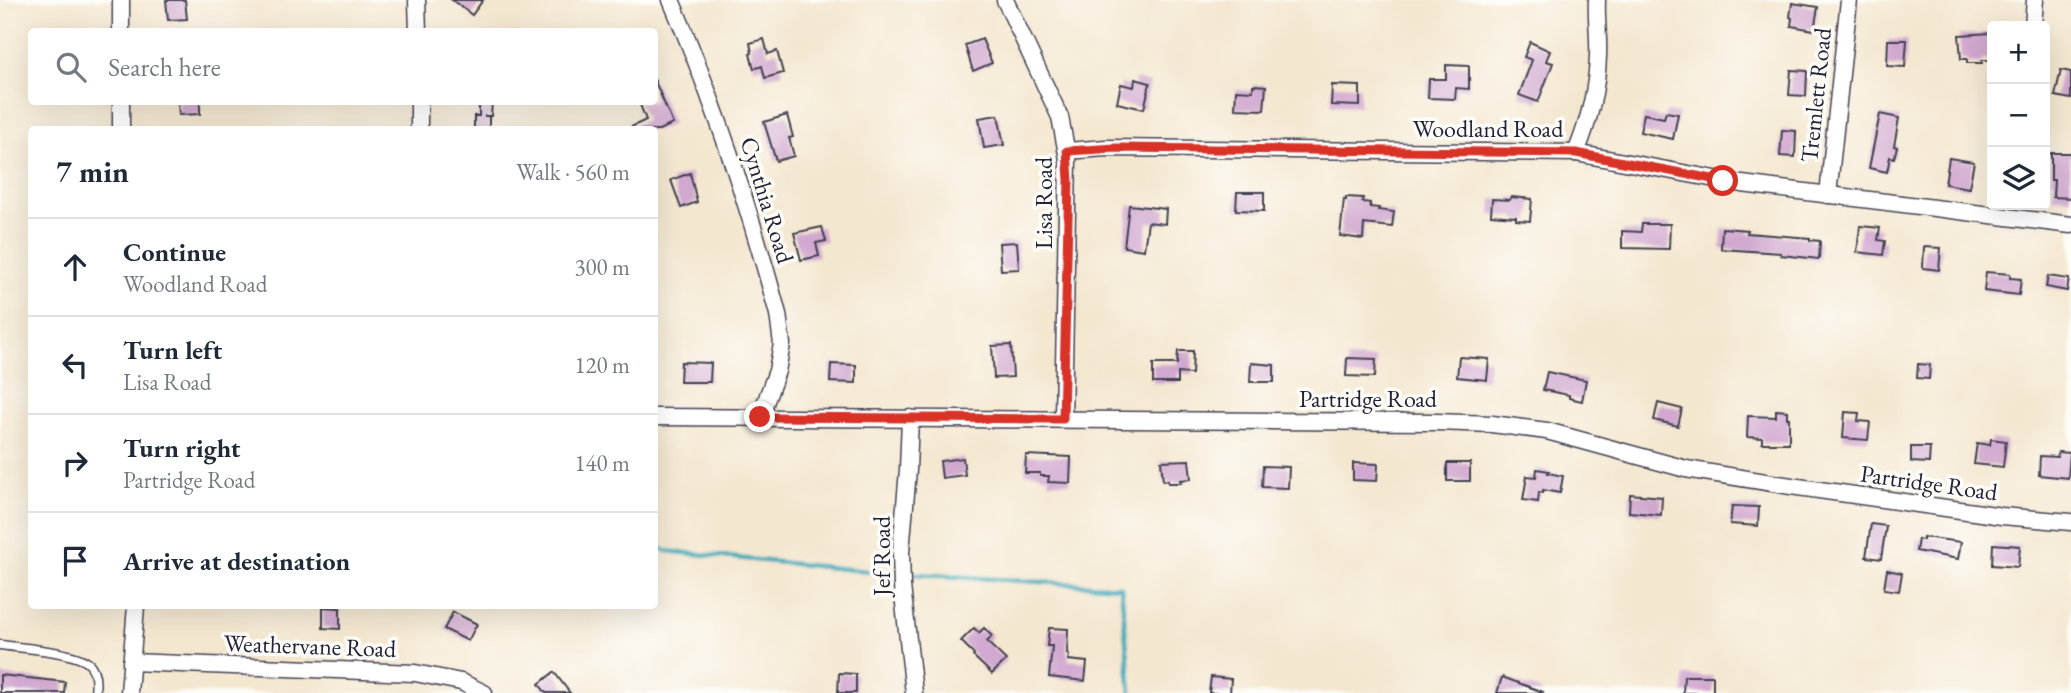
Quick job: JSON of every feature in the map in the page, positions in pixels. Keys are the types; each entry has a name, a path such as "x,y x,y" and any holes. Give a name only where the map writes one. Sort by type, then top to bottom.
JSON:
{"street":[{"path":"121,0 121,28"},
{"path":"417,0 418,28"},
{"name":"Cynthia Road","path":"671,0 725,139 778,314 782,344 777,371 760,417"},
{"name":"Lisa Road","path":"1005,0 1060,117 1067,151 1069,180 1063,419"},
{"path":"1576,153 1593,102 1598,55 1597,0"},
{"name":"Tremlett Road","path":"1828,195 1849,0"},
{"path":"2033,21 2035,0"},
{"path":"121,105 121,126"},
{"path":"419,105 419,126"},
{"name":"Woodland Road","path":"1067,151 1117,148 1576,153 1723,181 1828,195 2015,211 2071,225"},
{"name":"Partridge Road","path":"658,417 1436,422 1520,426 1718,475 2002,516 2071,522"},
{"name":"Jef Road","path":"910,418 901,552 902,586 914,693"},
{"path":"129,693 136,609"},
{"name":"Weathervane Road","path":"131,662 415,673 461,682 484,693"}],"lane":[{"path":"0,645 76,655 91,665 96,684 95,693"}],"building":[{"path":"166,0 185,0 187,19 168,20"},
{"path":"452,0 483,0 472,15"},
{"path":"1792,3 1818,7 1814,30 1791,26"},
{"path":"1987,33 1987,60 1982,60 1982,63 1967,63 1967,59 1961,59 1959,35"},
{"path":"764,39 768,54 777,51 783,73 765,78 762,66 754,69 750,54 750,43"},
{"path":"982,39 992,63 973,71 965,45"},
{"path":"1888,40 1907,40 1905,67 1887,66"},
{"path":"1530,42 1550,51 1546,61 1553,63 1538,102 1519,95 1532,60 1524,57"},
{"path":"1446,65 1469,66 1469,89 1456,88 1455,99 1428,98 1429,79 1446,79"},
{"path":"1791,70 1807,71 1806,96 1789,95"},
{"path":"2061,70 2071,72 2071,99 2055,96"},
{"path":"1135,79 1150,83 1144,109 1117,103 1121,84 1134,87"},
{"path":"1253,85 1266,86 1264,110 1235,109 1236,90 1253,91"},
{"path":"1332,85 1360,86 1360,106 1331,105"},
{"path":"658,88 673,124 659,130 658,126 633,126 646,120 640,105 658,105"},
{"path":"178,105 200,105 200,114 179,115"},
{"path":"479,105 492,105 489,126 474,126 474,116 479,116"},
{"path":"1666,112 1678,114 1673,139 1640,132 1644,114 1664,118"},
{"path":"1880,114 1899,118 1894,146 1897,147 1894,158 1890,157 1887,172 1869,168"},
{"path":"787,115 793,137 789,138 794,156 776,161 764,122"},
{"path":"998,115 1004,145 984,148 979,118"},
{"path":"1782,130 1796,131 1795,157 1780,156"},
{"path":"2051,153 2070,153 2071,198 2053,197"},
{"path":"1949,158 1974,162 1969,188 1945,184"},
{"path":"690,173 697,202 681,208 671,180"},
{"path":"1237,192 1264,192 1264,211 1236,210"},
{"path":"1346,197 1363,198 1362,202 1370,203 1370,207 1394,212 1392,227 1364,224 1363,239 1340,236"},
{"path":"1511,197 1532,199 1530,221 1491,215 1492,199 1510,200"},
{"path":"1129,205 1166,209 1165,224 1148,222 1144,250 1124,247"},
{"path":"1642,224 1670,224 1669,249 1622,248 1622,231 1641,232"},
{"path":"1860,226 1880,228 1878,240 1885,241 1883,255 1857,252"},
{"path":"822,227 826,241 816,243 819,256 801,260 794,233"},
{"path":"1722,228 1820,241 1819,259 1781,253 1721,249"},
{"path":"1017,242 1019,269 1001,270 999,243"},
{"path":"1924,247 1941,248 1939,270 1923,268"},
{"path":"1986,272 2010,274 2010,278 2021,279 2019,295 1984,291"},
{"path":"2048,276 2069,279 2067,291 2046,287"},
{"path":"1011,345 1013,377 994,378 992,346"},
{"path":"1178,351 1193,351 1192,374 1178,373 1178,383 1153,383 1153,364 1177,364"},
{"path":"1459,357 1489,359 1487,380 1457,377"},
{"path":"1347,358 1376,359 1375,377 1346,376"},
{"path":"681,362 711,363 710,382 680,382"},
{"path":"1251,363 1274,365 1274,382 1250,382"},
{"path":"831,364 856,365 856,383 830,382"},
{"path":"1918,364 1930,365 1929,379 1917,378"},
{"path":"1547,372 1586,380 1582,401 1569,398 1569,395 1543,390"},
{"path":"1658,403 1682,409 1678,426 1654,420"},
{"path":"1776,410 1787,411 1789,443 1762,443 1762,438 1747,437 1748,416 1776,417"},
{"path":"1845,412 1859,413 1858,421 1870,422 1868,440 1843,438"},
{"path":"1991,439 2006,441 2003,467 1974,464 1977,443 1990,445"},
{"path":"1911,447 1930,447 1929,463 1911,462"},
{"path":"2058,452 2070,453 2068,478 2039,475 2040,456 2057,457"},
{"path":"1026,455 1071,457 1070,483 1048,482 1049,476 1025,473"},
{"path":"963,458 965,475 942,478 940,461"},
{"path":"1189,460 1191,479 1180,480 1181,483 1163,481 1161,461"},
{"path":"1353,463 1378,464 1377,481 1353,480"},
{"path":"1447,463 1470,463 1470,481 1447,481"},
{"path":"1263,466 1289,467 1288,488 1262,487"},
{"path":"1537,469 1563,476 1560,493 1543,490 1542,493 1539,492 1538,502 1523,500 1527,476 1536,477"},
{"path":"1630,494 1662,497 1661,515 1629,512"},
{"path":"1732,506 1759,507 1758,526 1730,524"},
{"path":"1871,524 1886,526 1881,559 1866,557"},
{"path":"1923,537 1961,542 1958,559 1916,551 1918,539 1923,540"},
{"path":"1993,544 2020,546 2018,567 1992,565"},
{"path":"1887,570 1902,573 1899,591 1884,589"},
{"path":"323,609 340,609 340,629 323,628"},
{"path":"453,612 477,624 468,641 444,629"},
{"path":"974,628 979,633 984,628 992,636 987,642 1006,660 992,674 961,641"},
{"path":"1049,628 1068,629 1068,660 1087,662 1085,681 1049,677 1052,646 1047,646"},
{"path":"554,672 570,693 546,693 539,684"},
{"path":"839,673 856,674 856,693 838,693"},
{"path":"0,675 65,682 64,693 0,693"},
{"path":"1684,676 1713,676 1713,693 1683,693"},
{"path":"1211,677 1231,679 1230,693 1209,693"},
{"path":"1502,677 1543,692 1497,693"}],"waterway":[{"path":"658,546 666,551 886,573"},
{"path":"915,574 1121,587 1131,693"}],"route":[{"path":"760,417 1063,419 1069,180 1067,151 1117,148 1576,153 1723,181"}]}
